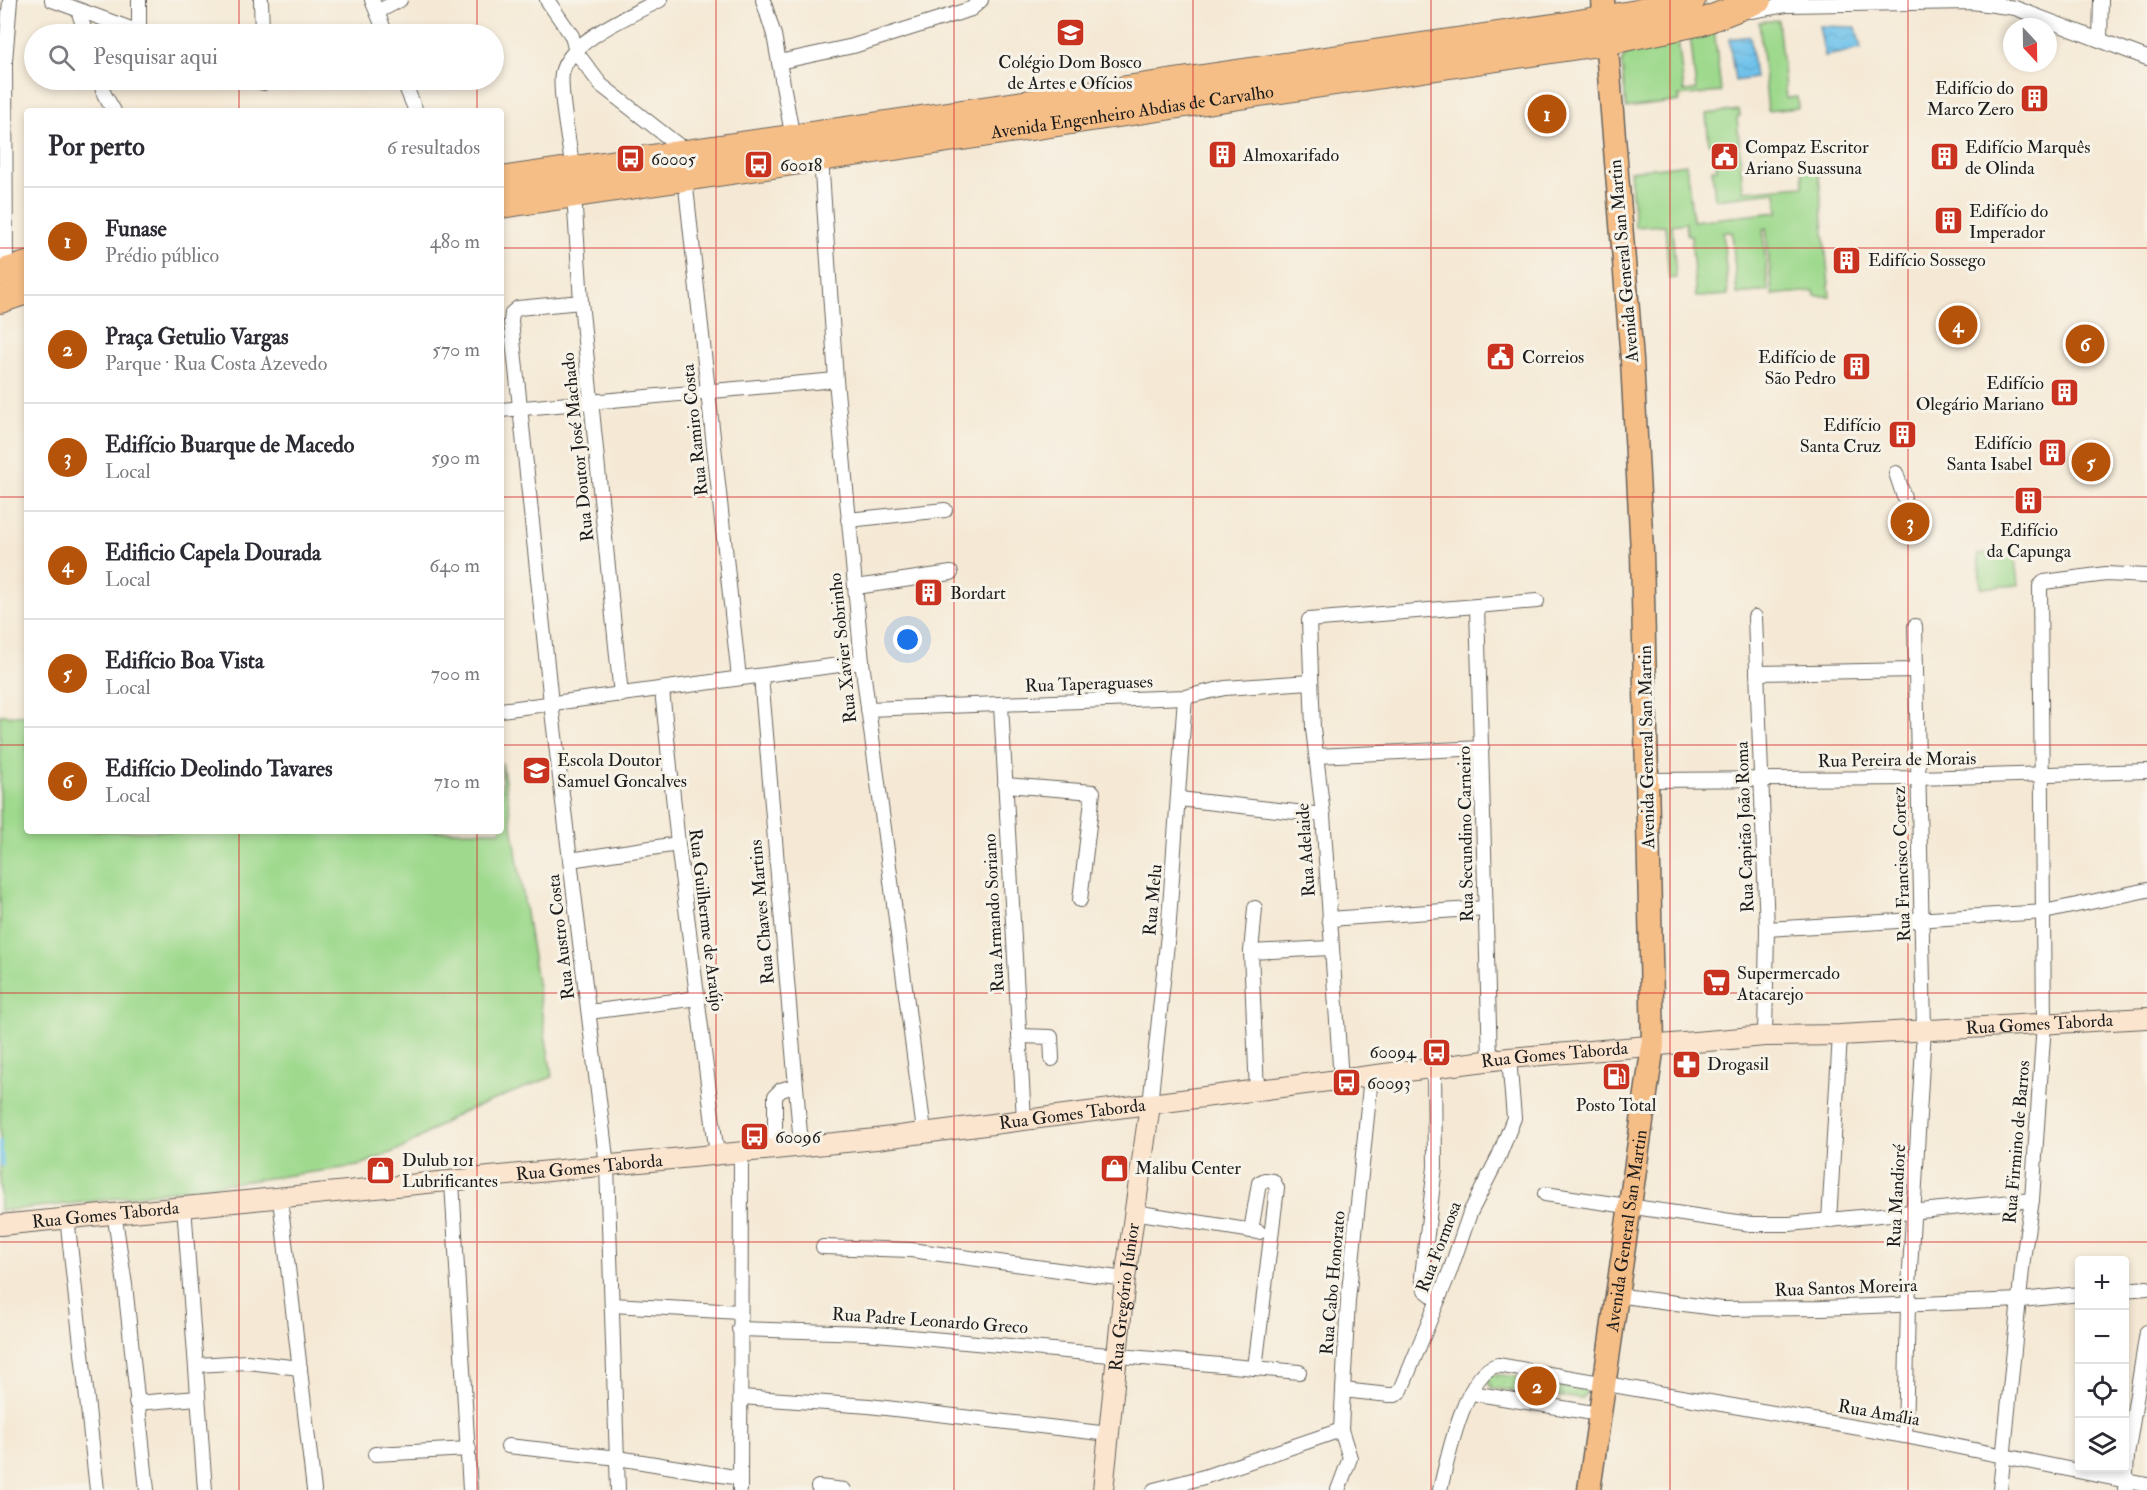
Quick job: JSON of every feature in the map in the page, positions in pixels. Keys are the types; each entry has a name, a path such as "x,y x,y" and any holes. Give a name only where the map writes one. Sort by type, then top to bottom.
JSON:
{"highway":[{"path":"1693,16 1717,12 1734,0"},
{"name":"Avenida Engenheiro Abdias de Carvalho","path":"504,180 574,182 685,178 1372,77 1572,36 1612,22 1693,16 1766,2"},
{"path":"1572,36 1612,22"},
{"path":"1372,77 1407,48 1454,27 1612,22"},
{"name":"Avenida Engenheiro Abdias de Carvalho","path":"504,204 574,182 687,152 793,139 1407,48 1572,36"},
{"path":"0,300 24,292"}],"main road":[{"name":"Avenida General San Martin","path":"1589,1490 1615,1295 1653,1045 1643,574 1612,22"},
{"name":"Rua Gomes Taborda","path":"0,1225 114,1212 280,1199 717,1155 1257,1092 1500,1059 1765,1036 1840,1035 2147,1018"},
{"name":"Rua Gregório Júnior","path":"1103,1490 1125,1279 1150,1105"}],"street":[{"path":"10,0 5,62 4,136 11,270"},
{"path":"52,0 117,24"},
{"path":"139,0 141,24"},
{"path":"261,0 262,24"},
{"path":"382,24 375,6 400,0"},
{"path":"547,0 572,36 576,52 610,93 687,152"},
{"path":"576,52 580,45 660,0"},
{"path":"763,0 779,62 793,139"},
{"path":"779,62 853,46 971,9 981,0"},
{"path":"2100,40 2101,0"},
{"path":"1766,2 1954,1 2015,4 2147,58"},
{"path":"78,10 83,24"},
{"name":"Rua Doutor José Machado","path":"576,52 566,65 562,81 574,182 581,302 621,695"},
{"path":"103,90 112,108"},
{"path":"407,90 415,108"},
{"name":"Rua Xavier Sobrinho","path":"821,158 836,380 862,662 924,1131"},
{"name":"Rua Ramiro Costa","path":"685,178 740,678"},
{"name":"Rua Austro Costa","path":"581,302 526,307 512,313 551,703 607,1166 618,1490"},
{"path":"504,410 592,404 836,380"},
{"path":"1896,473 1904,497"},
{"path":"848,520 945,510"},
{"path":"856,587 951,573"},
{"name":"Rua Firmino de Barros","path":"2001,1490 2021,1300 2023,1259 2032,1200 2044,1023 2039,591 2044,582 2106,574 2147,576"},
{"path":"1477,607 1537,601"},
{"name":"Rua Adelaide","path":"1341,1080 1330,948 1323,815 1310,682 1308,623 1311,618 1477,607"},
{"name":"Rua Secundino Carneiro","path":"1477,607 1485,908 1500,1059"},
{"name":"Rua Capitão João Roma","path":"1755,617 1767,929 1765,1036"},
{"name":"Rua Francisco Cortez","path":"1915,626 1924,1029"},
{"path":"504,710 862,662"},
{"path":"1757,673 1916,670"},
{"name":"Rua Chaves Martins","path":"761,676 794,1086 801,1145"},
{"name":"Rua Taperaguases","path":"868,708 1185,697 1225,688 1310,682"},
{"name":"Rua Guilherme de Araújo","path":"662,690 678,844 717,1155"},
{"name":"Rua Melu","path":"1150,1105 1179,799 1185,697"},
{"name":"Rua Armando Soriano","path":"1001,705 1024,1120"},
{"path":"1317,756 1482,748"},
{"name":"Rua Pereira de Morais","path":"1647,780 2041,776 2147,771"},
{"path":"1005,785 1093,792 1080,900"},
{"path":"1179,799 1323,815"},
{"path":"570,860 678,844"},
{"path":"1767,929 2044,912 2147,890"},
{"path":"1255,908 1251,952 1257,1092"},
{"path":"1329,919 1485,908"},
{"path":"1251,952 1330,948"},
{"path":"588,1012 698,998"},
{"name":"Rua Mandioré","path":"1905,1436 1908,1304 1924,1029"},
{"path":"1828,1221 1840,1035"},
{"path":"1019,1036 1051,1037 1052,1059"},
{"name":"Rua Formosa","path":"1343,1390 1389,1395 1398,1393 1438,1300 1470,1213 1499,1156 1514,1118 1500,1059"},
{"path":"1434,1069 1435,1167 1422,1276 1425,1290 1438,1300"},
{"name":"Rua Cabo Honorato","path":"1338,1490 1350,1458 1341,1430 1343,1390 1348,1301 1371,1077"},
{"path":"775,1148 776,1096 781,1090 794,1086"},
{"path":"508,1446 618,1458 740,1484 741,1152"},
{"path":"1251,1231 1259,1183 1265,1180 1273,1181 1277,1188 1255,1368"},
{"path":"452,1182 470,1490"},
{"path":"1545,1194 1751,1224 1828,1221 1915,1210 1966,1208 2032,1200"},
{"path":"280,1199 314,1490"},
{"path":"184,1206 205,1490"},
{"path":"114,1212 125,1285 147,1490"},
{"path":"1134,1212 1270,1233"},
{"path":"67,1217 97,1490"},
{"path":"823,1246 911,1251 1125,1279"},
{"path":"2129,1290 2147,1288"},
{"name":"Rua Santos Moreira","path":"1615,1295 1722,1309 1821,1308 2021,1300 2075,1294"},
{"path":"612,1305 740,1312"},
{"name":"Rua Padre Leonardo Greco","path":"739,1329 865,1333 1299,1372"},
{"path":"2126,1486 2127,1456 2142,1403 2147,1332"},
{"path":"197,1365 247,1362 300,1368"},
{"name":"Rua Amália","path":"1472,1393 1483,1371 1498,1365 2005,1455 2126,1486 2147,1485"},
{"path":"1440,1490 1458,1419 1472,1393 1599,1414"},
{"path":"741,1397 869,1406 1109,1434"},
{"path":"136,1403 198,1398"},
{"path":"1154,1490 1204,1477 1341,1430"},
{"path":"375,1454 469,1449"},
{"path":"818,1487 844,1490"}],"green space":[{"path":"1778,20 1786,98 1797,97 1798,108 1768,111 1759,22"},
{"path":"1714,28 1721,92 1679,96 1680,101 1626,108 1622,63 1626,54 1678,40 1684,91 1696,90 1690,34"},
{"path":"1739,110 1740,116 1737,117 1743,191 1803,186 1802,167 1818,166 1830,296 1815,296 1814,291 1772,295 1766,228 1763,229 1768,291 1737,294 1732,232 1723,232 1728,295 1696,297 1691,235 1687,235 1686,223 1672,225 1676,278 1669,279 1665,225 1635,227 1630,171 1686,164 1693,221 1778,212 1776,192 1715,199 1712,169 1717,169 1714,144 1709,144 1706,114"},
{"path":"2014,550 2018,585 1981,588 1978,554"},
{"path":"0,715 24,716 24,834 504,834 504,775 552,1077 458,1114 405,1147 358,1166 88,1202 0,1211"},
{"path":"1493,1374 1583,1385 1587,1387 1587,1392 1581,1399 1492,1388 1486,1381"}],"water":[{"path":"1819,26 1856,27 1861,49 1825,56"},
{"path":"1750,36 1755,78 1735,81 1729,39"}],"waterway":[{"path":"0,1142 2,1165"}],"place":[{"name":"Colégio Dom Bosco de Artes e Ofícios","path":"1070,33"},
{"name":"Edifício do Marco Zero","path":"2035,98"},
{"name":"Funase","path":"1547,114"},
{"name":"Almoxarifado","path":"1222,155"},
{"name":"Compaz Escritor Ariano Suassuna","path":"1724,157"},
{"name":"Edifício Marquês de Olinda","path":"1944,157"},
{"name":"60005","path":"630,159"},
{"name":"60018","path":"759,165"},
{"name":"Edifício do Imperador","path":"1948,221"},
{"name":"Edifício Sossego","path":"1847,260"},
{"name":"Edificio Capela Dourada","path":"1958,325"},
{"name":"Edifício Deolindo Tavares","path":"2085,344"},
{"name":"Correios","path":"1501,357"},
{"name":"Edifício de São Pedro","path":"1857,367"},
{"name":"Edifício Olegário Mariano","path":"2065,393"},
{"name":"Edifício Santa Cruz","path":"1902,435"},
{"name":"Edifício Santa Isabel","path":"2053,453"},
{"name":"Edifício Boa Vista","path":"2091,462"},
{"name":"Edifício da Capunga","path":"2029,501"},
{"name":"Edifício Buarque de Macedo","path":"1910,522"},
{"name":"Bordart","path":"929,593"},
{"name":"Escola Doutor Samuel Goncalves","path":"536,770"},
{"name":"Supermercado Atacarejo","path":"1716,983"},
{"name":"60094","path":"1437,1052"},
{"name":"Drogasil","path":"1686,1064"},
{"name":"Posto Total","path":"1616,1076"},
{"name":"60093","path":"1346,1083"},
{"name":"60096","path":"754,1137"},
{"name":"Malibu Center","path":"1114,1168"},
{"name":"Dulub 101 Lubrificantes","path":"381,1170"},
{"name":"Praça Getulio Vargas","path":"1537,1386"}]}
